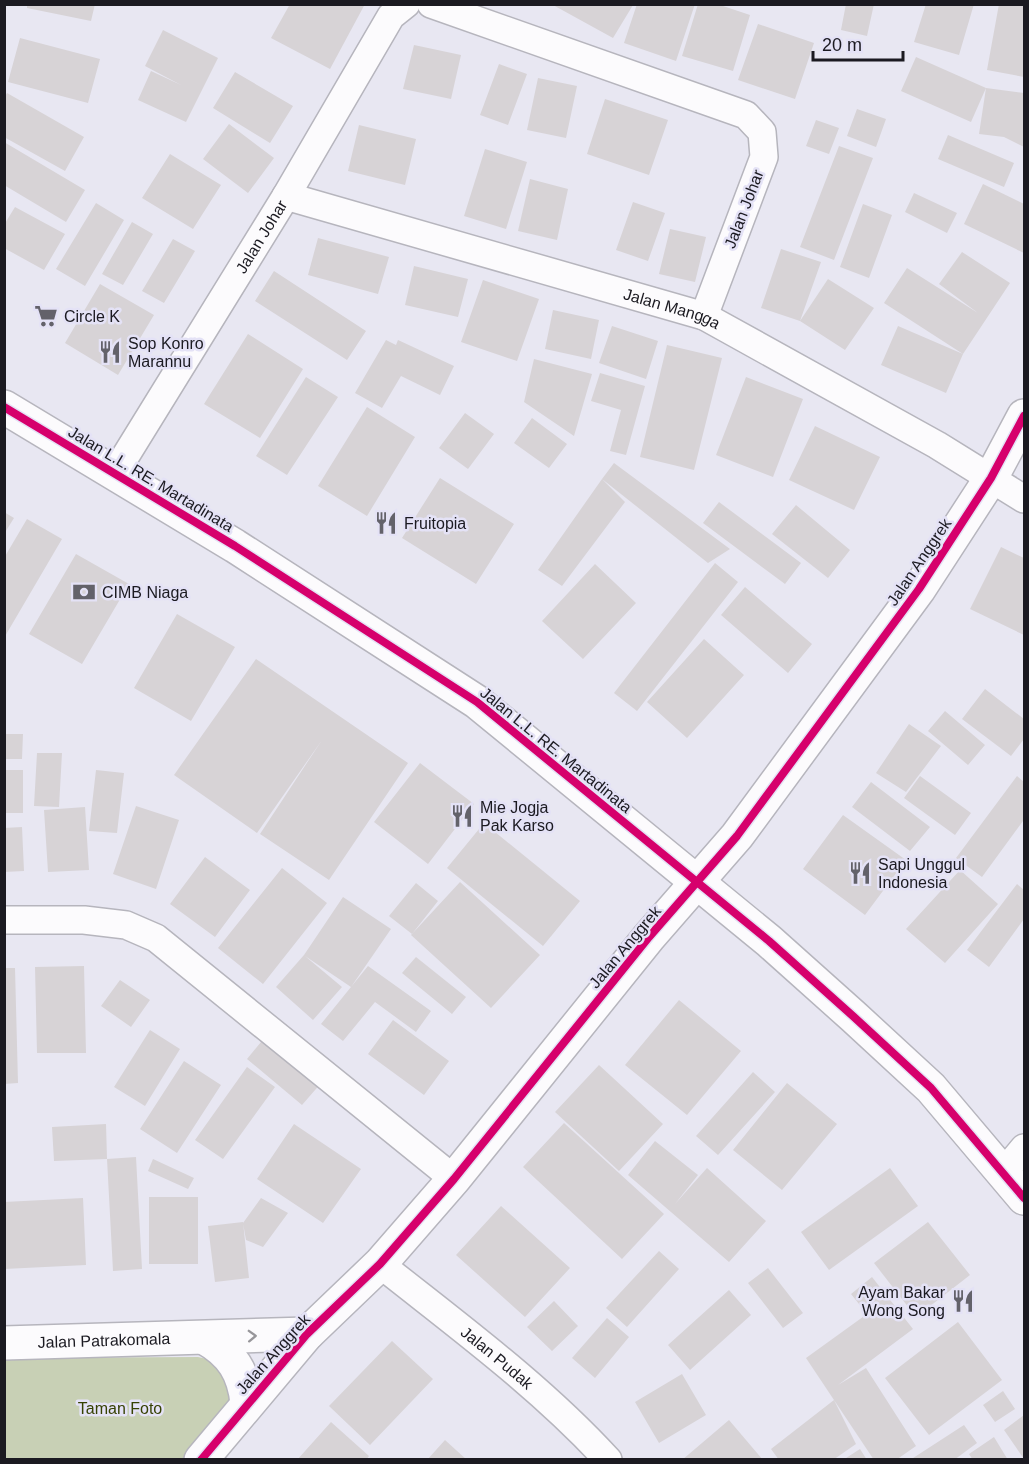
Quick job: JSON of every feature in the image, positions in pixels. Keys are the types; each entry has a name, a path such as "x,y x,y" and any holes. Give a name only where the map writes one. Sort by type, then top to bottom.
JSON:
{"street":[{"name":"Jalan Johar","path":"115,473 286,196 391,16 406,4"},
{"name":"Jalan Johar","path":"431,4 746,116 762,132 764,157 704,316"},
{"name":"Jalan Mangga","path":"286,196 704,316 937,445 1024,499"},
{"name":"Jalan L.L. RE. Martadinata","path":"4,407 235,546 477,702 769,941 1014,1160 1024,1198"},
{"name":"Jalan Anggrek","path":"201,1460 247,1403 308,1334 380,1264 454,1179 649,937 737,836 919,590 992,478 1024,416"},
{"path":"4,920 84,920 126,925 156,938 454,1179"},
{"name":"Jalan Pudak","path":"380,1264 527,1382 578,1427 608,1460"},
{"name":"Jalan Patrakomala","path":"4,1343 308,1334"},
{"path":"205,1338 219,1346 235,1364 245,1387 247,1403"}],"green space":[{"name":"Taman Foto","path":"198,1357 220,1362 236,1407 182,1459 5,1459 4,1358"}],"building":[{"path":"27,4 95,4 91,21 27,8"},
{"path":"290,4 365,4 330,69 271,38"},
{"path":"637,4 695,4 676,61 624,43"},
{"path":"698,4 717,4 750,15 733,71 682,56"},
{"path":"846,4 874,4 867,36 841,30"},
{"path":"926,4 974,4 959,55 914,42"},
{"path":"999,4 1024,4 1024,77 987,70"},
{"path":"553,5 633,5 613,38"},
{"path":"758,24 814,43 795,99 738,80"},
{"path":"163,30 218,58 186,122 138,100 151,71 181,85 145,66"},
{"path":"20,38 100,59 88,103 8,82"},
{"path":"414,45 461,55 451,99 403,89"},
{"path":"916,57 986,88 971,122 901,91"},
{"path":"499,64 527,74 508,125 480,115"},
{"path":"235,72 293,106 270,143 213,108"},
{"path":"538,78 577,86 566,138 527,130"},
{"path":"986,88 1024,93 1024,147 1004,137 979,134"},
{"path":"7,93 84,137 65,171 4,137 4,98"},
{"path":"605,99 668,120 649,175 587,154"},
{"path":"857,109 886,119 876,147 847,136"},
{"path":"816,120 839,128 829,154 806,146"},
{"path":"229,124 274,158 248,193 203,159"},
{"path":"359,125 416,139 405,185 348,171"},
{"path":"948,135 1014,163 1004,187 938,159"},
{"path":"4,142 85,190 66,222 4,185"},
{"path":"839,146 873,158 834,260 800,247"},
{"path":"485,149 527,162 506,229 464,216"},
{"path":"170,154 221,185 193,229 142,198"},
{"path":"530,179 568,189 557,240 518,231"},
{"path":"983,184 1024,204 1024,253 964,224"},
{"path":"914,193 957,213 947,233 905,212"},
{"path":"633,202 665,213 648,261 616,250"},
{"path":"96,203 124,220 85,286 56,269"},
{"path":"863,204 892,215 869,278 840,267"},
{"path":"15,207 65,234 44,270 4,248 4,225"},
{"path":"132,222 153,234 123,285 102,274"},
{"path":"670,229 706,237 695,282 659,274"},
{"path":"318,238 389,257 378,294 308,275"},
{"path":"173,239 195,251 164,303 142,291"},
{"path":"781,249 821,262 800,321 761,308"},
{"path":"962,252 1010,283 963,354 884,303 907,268 978,313 939,284"},
{"path":"414,266 468,279 458,317 405,305"},
{"path":"274,271 366,331 347,360 255,301"},
{"path":"828,279 874,308 845,350 800,321"},
{"path":"483,280 539,299 517,361 461,342"},
{"path":"100,284 154,315 118,375 65,343"},
{"path":"553,310 599,320 591,359 545,349"},
{"path":"612,326 658,341 646,379 599,363"},
{"path":"898,326 963,354 946,393 881,365"},
{"path":"248,334 303,369 260,438 204,404"},
{"path":"386,340 396,345 398,340 454,366 440,395 401,376 382,408 355,393"},
{"path":"667,345 722,358 694,470 640,457"},
{"path":"534,359 592,374 574,436 524,402"},
{"path":"600,373 645,386 626,455 610,451 621,410 591,401"},
{"path":"306,377 338,397 287,475 256,456"},
{"path":"746,377 803,399 773,477 716,455"},
{"path":"367,407 415,437 367,516 318,486"},
{"path":"465,413 494,434 468,469 439,448"},
{"path":"532,418 567,444 549,468 514,443"},
{"path":"815,426 880,457 854,510 789,480"},
{"path":"614,463 730,549 708,563 602,479"},
{"path":"440,478 514,524 476,584 402,538"},
{"path":"602,479 625,502 562,586 538,570"},
{"path":"719,502 801,563 785,584 703,523"},
{"path":"796,505 850,550 828,578 772,534"},
{"path":"4,512 14,518 4,534"},
{"path":"27,519 62,539 4,638 4,558"},
{"path":"1001,547 1024,558 1024,635 970,609"},
{"path":"76,554 129,584 82,664 29,634"},
{"path":"715,563 738,582 637,711 614,693"},
{"path":"595,564 636,603 583,659 542,621"},
{"path":"745,587 812,644 788,673 721,615"},
{"path":"177,614 235,647 191,721 134,688"},
{"path":"704,639 744,675 687,738 647,702"},
{"path":"256,659 408,763 329,880 260,834 322,740 257,833 174,775"},
{"path":"985,689 1024,719 1024,739 1011,756 962,719"},
{"path":"945,711 985,745 968,765 928,731"},
{"path":"909,724 941,746 906,792 876,773"},
{"path":"4,734 23,734 22,759 4,759"},
{"path":"37,753 62,753 59,807 34,806"},
{"path":"420,763 474,804 428,864 374,822"},
{"path":"4,770 23,770 23,813 4,813"},
{"path":"96,770 124,773 117,833 89,831"},
{"path":"920,776 971,813 955,835 904,798"},
{"path":"1017,776 1024,782 1024,824 1023,821 982,877 956,858"},
{"path":"871,782 930,827 910,851 852,807"},
{"path":"136,806 179,820 156,889 113,874"},
{"path":"85,807 89,870 48,872 44,810"},
{"path":"843,815 906,860 865,915 803,869"},
{"path":"484,823 580,901 543,946 447,868"},
{"path":"22,827 24,871 4,872 4,828"},
{"path":"205,857 250,890 215,937 170,904"},
{"path":"282,868 327,903 263,984 218,948"},
{"path":"960,870 998,904 945,963 906,929"},
{"path":"460,882 540,955 491,1008 411,935"},
{"path":"416,883 438,901 412,934 389,916"},
{"path":"1017,884 1024,890 1024,919 989,967 967,950"},
{"path":"343,897 391,929 351,987 305,956 342,987 313,1020 276,987 304,955"},
{"path":"416,957 466,997 452,1014 402,973"},
{"path":"84,966 86,1053 37,1053 35,967"},
{"path":"368,966 431,1011 416,1032 375,1002 343,1041 321,1024"},
{"path":"4,968 15,968 18,1083 4,1084"},
{"path":"120,980 150,1000 131,1027 101,1006"},
{"path":"679,1000 741,1051 687,1115 625,1065"},
{"path":"393,1020 449,1061 424,1095 368,1054"},
{"path":"150,1030 180,1049 145,1106 114,1087"},
{"path":"266,1036 322,1082 302,1105 247,1059"},
{"path":"184,1061 221,1085 177,1153 140,1129"},
{"path":"599,1065 663,1124 619,1171 555,1112"},
{"path":"247,1067 275,1087 223,1159 195,1140"},
{"path":"753,1072 775,1092 718,1155 696,1136"},
{"path":"787,1083 837,1124 782,1190 733,1150"},
{"path":"564,1123 664,1214 622,1259 523,1167"},
{"path":"106,1124 107,1159 54,1161 52,1127"},
{"path":"294,1124 361,1169 323,1223 257,1179"},
{"path":"655,1141 698,1175 675,1204 707,1168 766,1221 729,1262 628,1175"},
{"path":"136,1157 142,1269 113,1271 107,1159"},
{"path":"153,1159 194,1178 188,1189 148,1171"},
{"path":"890,1168 918,1206 829,1270 801,1232"},
{"path":"149,1197 198,1197 198,1264 149,1264"},
{"path":"83,1198 86,1265 4,1269 4,1202"},
{"path":"261,1198 288,1213 263,1247 246,1240 243,1223"},
{"path":"501,1206 570,1268 525,1317 456,1255"},
{"path":"243,1222 249,1278 215,1282 208,1226"},
{"path":"928,1222 970,1275 916,1317 874,1263"},
{"path":"659,1251 679,1269 627,1327 606,1308"},
{"path":"768,1268 803,1313 783,1328 748,1283"},
{"path":"872,1277 913,1329 838,1385 866,1368 916,1446 896,1460 874,1460 806,1358 867,1314 851,1294"},
{"path":"729,1290 751,1315 690,1370 668,1345"},
{"path":"554,1301 578,1326 552,1351 527,1327"},
{"path":"607,1318 629,1337 595,1378 572,1358"},
{"path":"958,1322 1002,1380 929,1435 885,1378"},
{"path":"392,1341 433,1379 370,1445 329,1406"},
{"path":"682,1374 706,1415 659,1443 635,1402"},
{"path":"1003,1391 1015,1409 995,1422 983,1405"},
{"path":"834,1400 856,1444 833,1460 779,1460 771,1449"},
{"path":"1024,1415 1024,1459 1004,1430"},
{"path":"729,1420 763,1460 682,1460"},
{"path":"331,1422 369,1456 366,1460 297,1460"},
{"path":"964,1425 977,1443 954,1460 910,1460"},
{"path":"994,1437 1008,1460 973,1460 969,1454"},
{"path":"445,1440 467,1460 427,1460"},
{"path":"860,1449 867,1460 843,1460"}],"cycle path":[{"path":"4,407 235,546 477,702 769,941 854,1017 931,1088 1024,1198"},
{"path":"201,1460 307,1334 380,1264 454,1179 649,937 737,836 919,589 991,478 1024,416"}],"place":[{"name":"Circle K","path":"46,316"},
{"name":"Sop Konro Marannu","path":"110,352"},
{"name":"Fruitopia","path":"386,523"},
{"name":"CIMB Niaga","path":"84,592"},
{"name":"Mie Jogja Pak Karso","path":"462,816"},
{"name":"Sapi Unggul Indonesia","path":"860,873"},
{"name":"Ayam Bakar Wong Song","path":"963,1301"}]}
